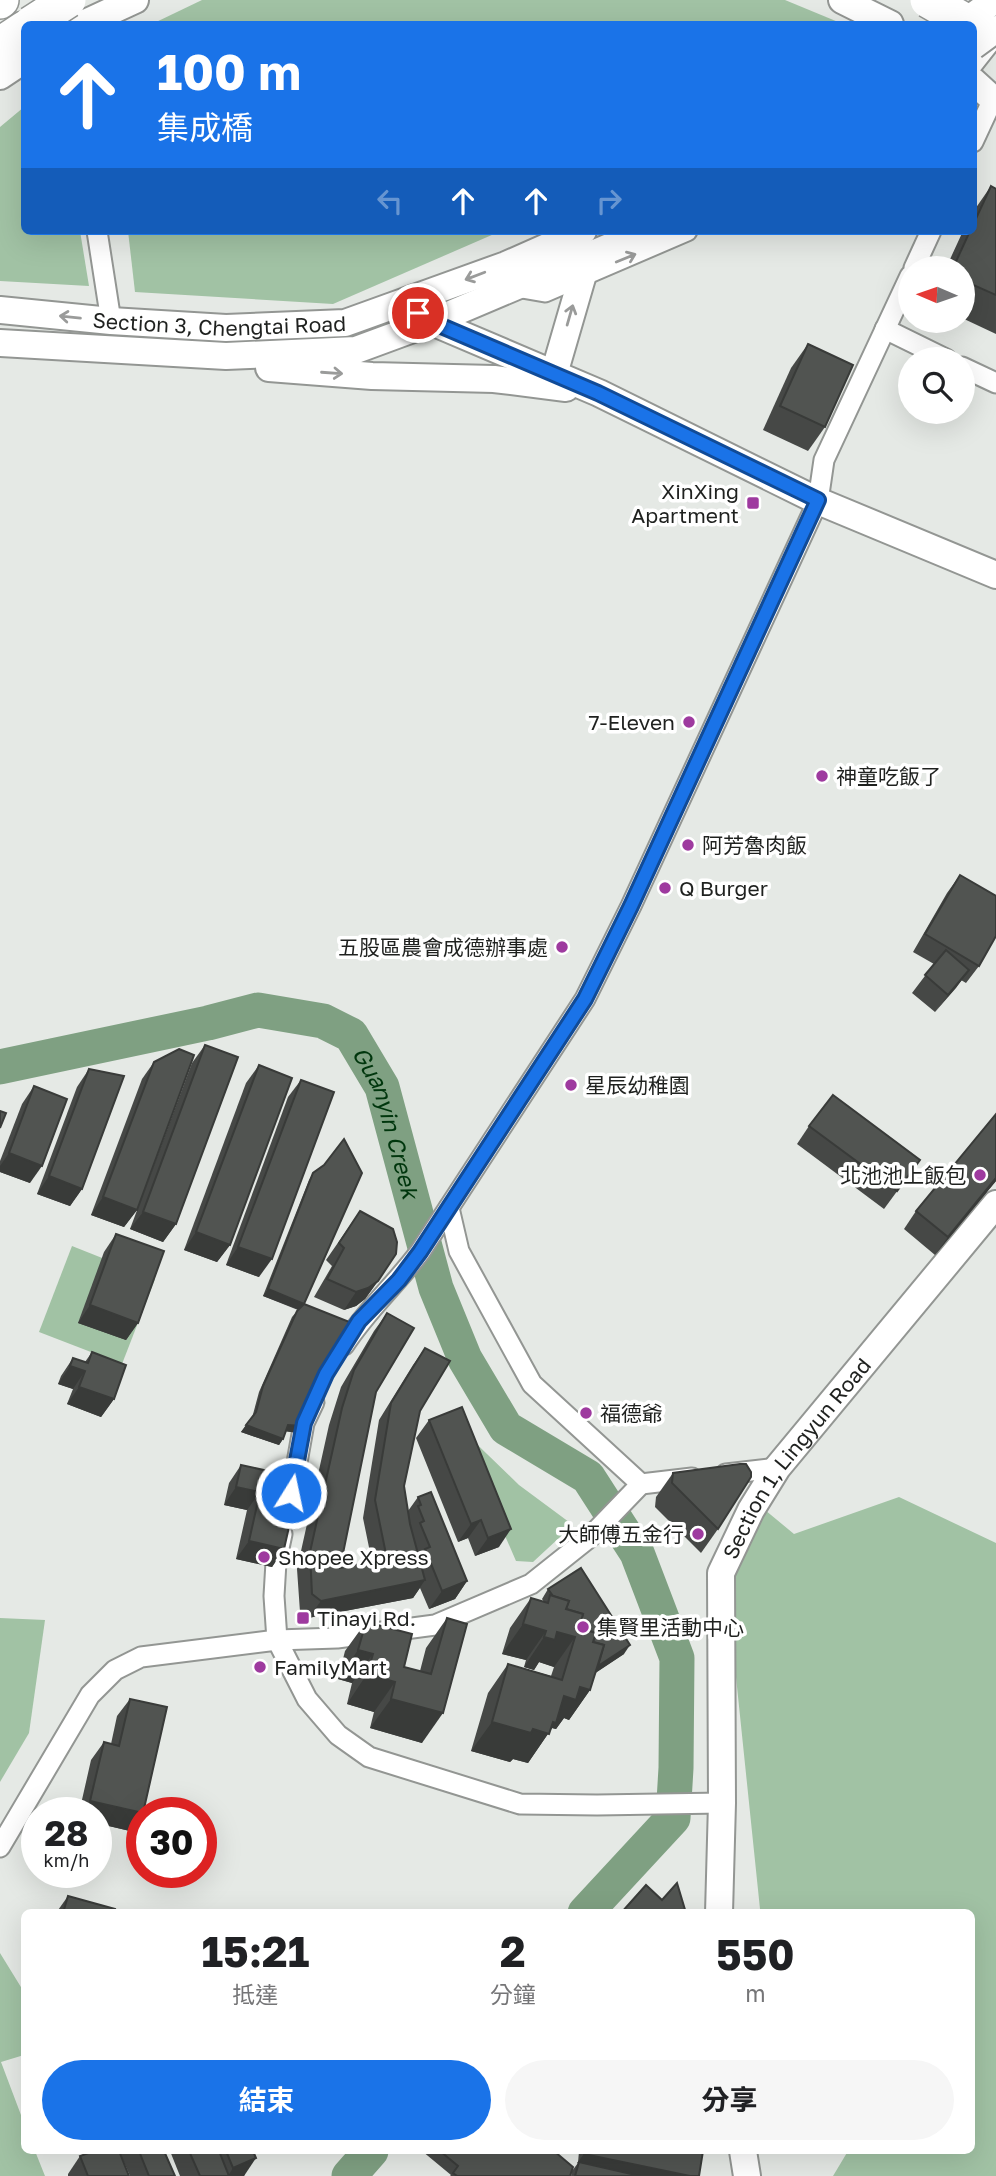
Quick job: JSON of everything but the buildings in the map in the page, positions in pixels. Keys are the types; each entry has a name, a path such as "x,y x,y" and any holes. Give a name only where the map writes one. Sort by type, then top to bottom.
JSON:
{"highway":[{"path":"36,21 68,0"},
{"path":"0,45 21,31"}],"main road":[{"path":"90,21 135,0"},
{"path":"842,0 884,21"},
{"path":"974,21 995,0"},
{"path":"0,76 21,62"},
{"path":"977,85 994,100"},
{"path":"511,276 577,235"},
{"path":"511,276 589,262 640,235"},
{"path":"554,374 589,262"},
{"name":"Section 3, Chengtai Road","path":"0,310 111,321 226,328 345,323 404,303 511,276"},
{"name":"Section 3, Chengtai Road","path":"0,343 226,356 356,350 432,322 511,276"},
{"path":"404,303 432,322 598,393 818,500 996,575"},
{"path":"143,352 226,365 372,376 494,379 598,393"},
{"name":"Section 1, Lingyun Road","path":"719,1909 711,1802 721,1573 751,1510 777,1468 996,1204"},
{"path":"743,2154 747,2176"}],"street":[{"path":"60,0 64,21"},
{"path":"977,134 994,100"},
{"path":"98,235 111,321"},
{"path":"511,276 547,235"},
{"path":"589,262 674,235"},
{"path":"920,256 929,235"},
{"path":"333,1364 359,1321 399,1280 420,1252 585,999 631,906 818,500 824,460 898,301"},
{"path":"885,329 922,347"},
{"path":"975,373 996,383"},
{"path":"449,1208 459,1251 532,1384 641,1484"},
{"path":"321,1386 304,1423 276,1562 274,1597 277,1640 307,1699 338,1735 369,1757 520,1804 711,1802"},
{"path":"0,1847 90,1695 115,1670 141,1657 277,1640 337,1638 435,1625 531,1584 590,1537 641,1484 777,1468"}],"shaded area":[{"path":"202,0 785,0 836,21 158,21"},
{"path":"21,110 21,235 81,235 89,286 0,281 0,127"},
{"path":"128,235 492,235 333,304 135,292"},
{"path":"54,1049 63,1061 0,1070 0,1060"},
{"path":"72,1246 155,1279 122,1364 39,1332"},
{"path":"457,1425 519,1485 573,1525 533,1562 516,1561"},
{"path":"899,1497 996,1543 996,2176 833,2176 846,2154 975,2154 975,1909 760,1909 727,1590 765,1510 794,1534"},
{"path":"0,1618 45,1620 29,1733 0,1782"},
{"path":"0,1953 21,1987 21,2056 1,2062 21,2115 21,2154 36,2154 45,2176 0,2176"}],"waterway":[{"name":"Guanyin Creek","path":"0,1067 258,1010 323,1021 351,1035 382,1087 436,1288 465,1359 506,1428 588,1477 637,1553 677,1658 673,1818 589,1909"},
{"name":"Guanyin Creek","path":"349,2176 368,2154"}],"place":[{"name":"XinXing Apartment","path":"753,503"},
{"name":"7-Eleven","path":"689,722"},
{"name":"神童吃飯了","path":"822,776"},
{"name":"阿芳魯肉飯","path":"688,845"},
{"name":"Q Burger","path":"665,888"},
{"name":"五股區農會成德辦事處","path":"562,947"},
{"name":"星辰幼稚園","path":"571,1085"},
{"name":"北池池上飯包","path":"980,1175"},
{"name":"福德爺","path":"586,1413"},
{"name":"大師傅五金行","path":"698,1534"},
{"name":"Shopee Xpress","path":"264,1557"},
{"name":"Tinayi Rd.","path":"303,1618"},
{"name":"集賢里活動中心","path":"583,1627"},
{"name":"FamilyMart","path":"260,1667"}],"route":[{"path":"291,1493 304,1423 326,1374 359,1321 399,1280 420,1252 585,999 631,906 818,500 598,393 432,322 418,313"}]}
